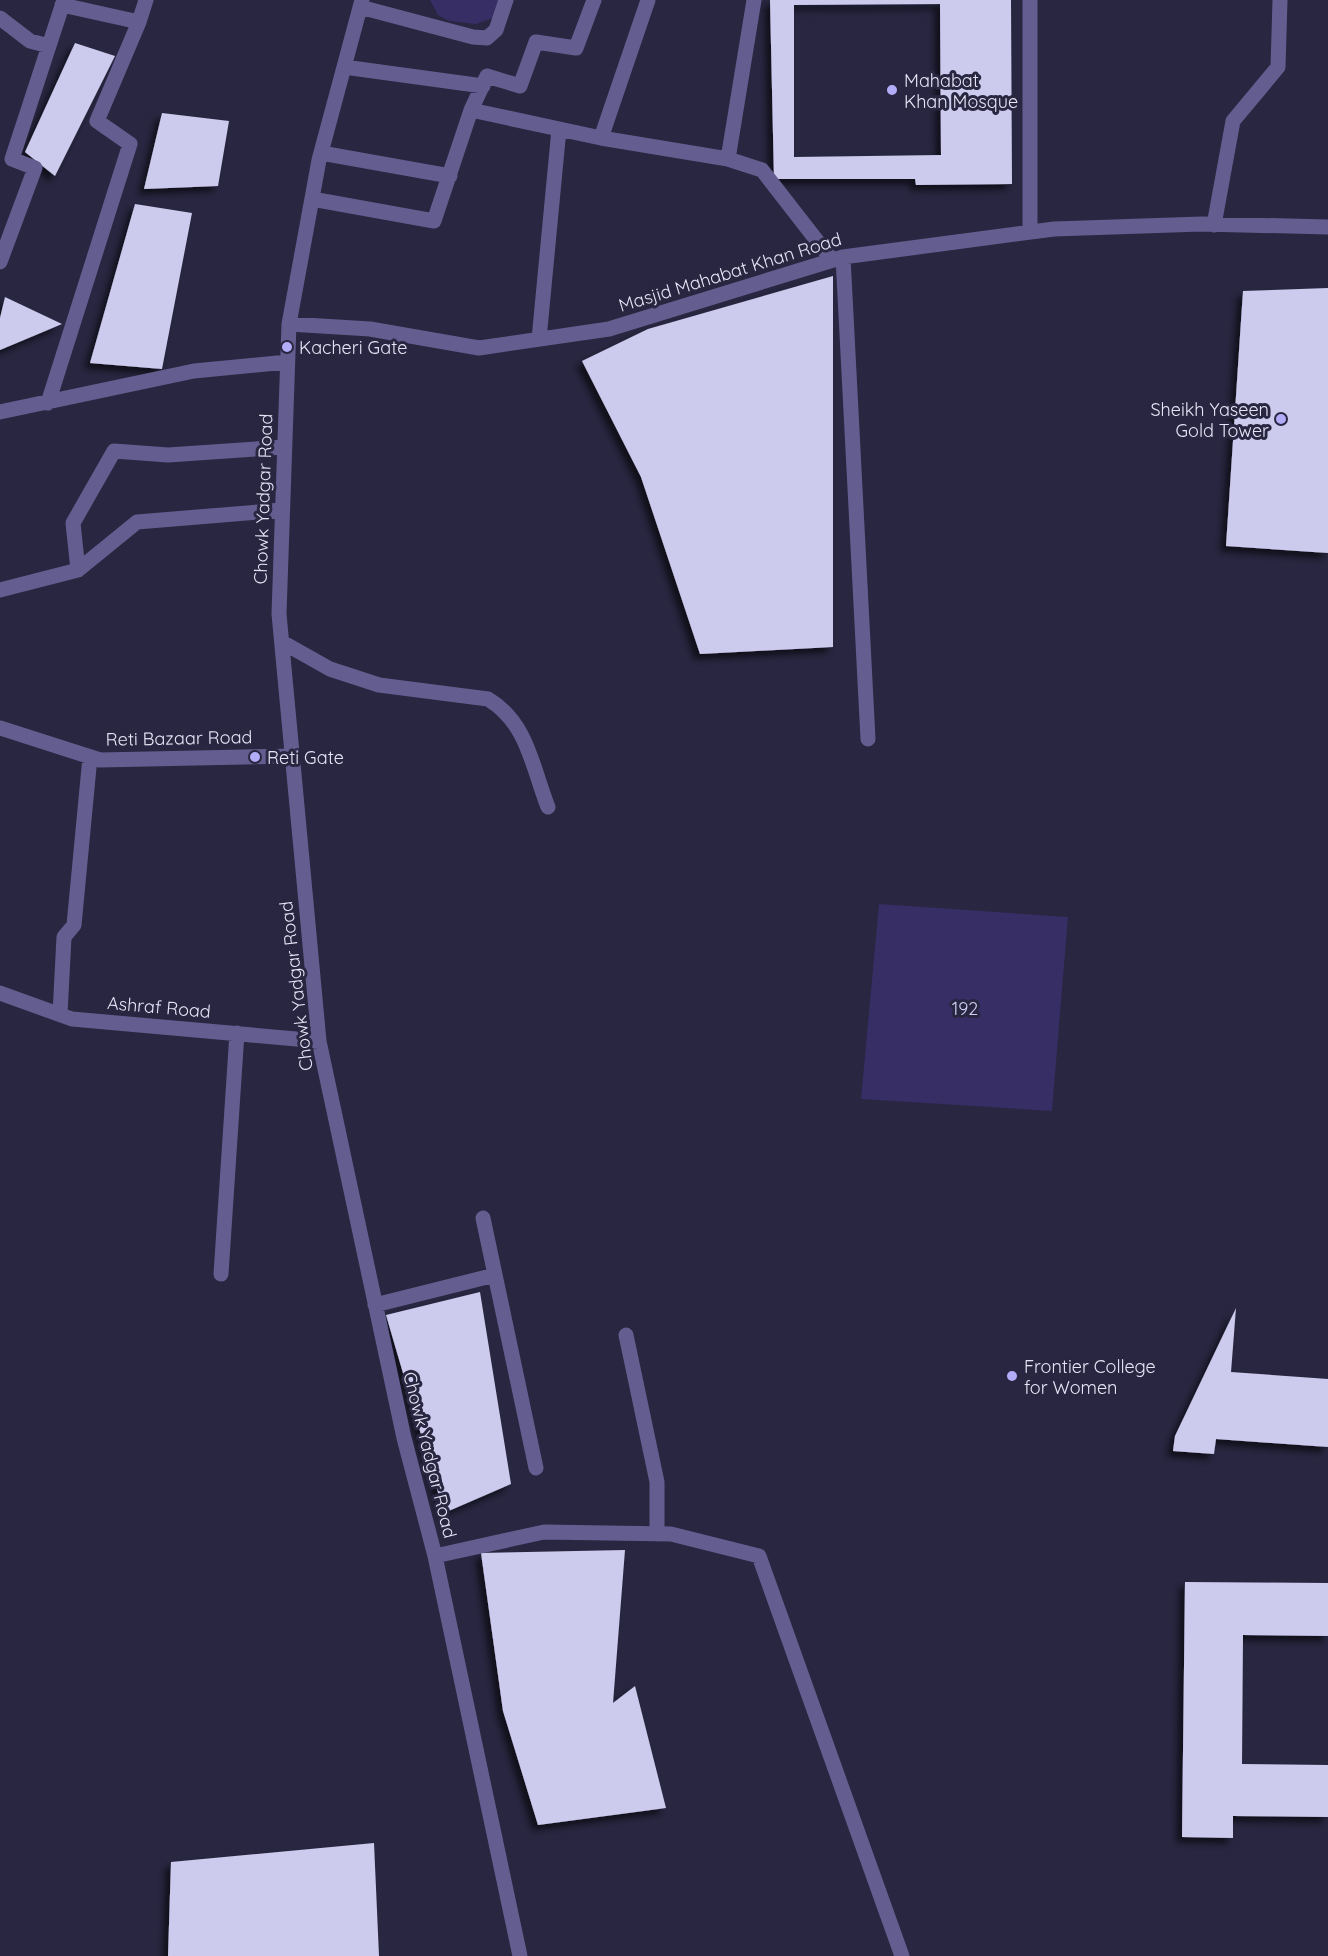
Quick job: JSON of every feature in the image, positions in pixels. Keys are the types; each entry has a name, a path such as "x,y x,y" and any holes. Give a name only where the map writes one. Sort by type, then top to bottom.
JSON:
{"street":[{"path":"48,403 130,144 97,121 146,0"},
{"path":"361,4 473,37 487,38 496,30 506,0"},
{"path":"312,199 435,221 471,110 487,76 520,86 536,42 576,48 594,0"},
{"path":"601,138 648,0"},
{"path":"728,159 754,0"},
{"path":"1030,0 1030,232"},
{"path":"1214,225 1233,121 1278,67 1280,0"},
{"path":"0,262 35,168 12,159 63,3 139,22"},
{"name":"Chowk Yadgar Road","path":"361,4 321,153 289,324 279,614 319,1041 404,1438 435,1556 520,1956"},
{"path":"0,18 30,41 49,46"},
{"path":"344,67 483,86"},
{"path":"471,110 601,138 728,159 762,170 838,259 868,739"},
{"path":"539,339 559,129"},
{"path":"321,153 450,176"},
{"name":"Masjid Mahabat Khan Road","path":"289,324 370,329 480,348 609,329 838,259 1054,229 1214,225 1328,227"},
{"path":"0,412 194,371 286,362"},
{"path":"78,570 73,523 114,451 168,455 284,447"},
{"path":"0,590 78,570 137,522 282,510"},
{"path":"282,642 330,669 379,685 488,699 502,707 523,737 548,807"},
{"name":"Reti Bazaar Road","path":"0,728 100,760 292,756"},
{"path":"60,1014 64,937 74,925 90,756"},
{"name":"Ashraf Road","path":"0,993 72,1019 319,1041"},
{"path":"221,1274 237,1033"},
{"path":"483,1218 536,1468"},
{"path":"375,1305 495,1275"},
{"path":"626,1335 657,1482 657,1533"},
{"path":"435,1556 544,1532 671,1534 759,1556 902,1956"}],"green space":[{"path":"430,0 506,0 496,17 476,24 449,21 438,15"},
{"name":"192","path":"879,904 1068,917 1052,1111 861,1099"}],"building":[{"path":"770,0 1011,0 1012,184 916,185 915,179 774,179","holes":["940,4 941,155 794,157 794,5"]},
{"path":"75,43 115,56 55,176 25,152"},
{"path":"162,113 229,121 218,186 144,189"},
{"path":"135,204 192,213 162,369 90,363"},
{"path":"833,276 833,647 700,654 641,477 582,361 648,329"},
{"name":"Sheikh Yaseen Gold Tower","path":"1328,288 1328,553 1226,546 1243,291"},
{"path":"5,297 62,324 0,350 0,318"},
{"path":"480,1292 511,1484 444,1513 386,1315"},
{"path":"1236,1308 1231,1372 1328,1379 1328,1447 1216,1439 1214,1454 1173,1451 1175,1436"},
{"path":"625,1550 613,1703 635,1686 666,1808 538,1825 503,1711 481,1553"},
{"path":"1185,1582 1328,1583 1328,1636 1243,1635 1242,1764 1328,1765 1328,1817 1233,1816 1233,1838 1182,1837"},
{"path":"374,1843 379,1956 168,1956 171,1862"}],"place":[{"name":"Mahabat Khan Mosque","path":"892,90"},
{"name":"Kacheri Gate","path":"287,347"},
{"name":"Sheikh Yaseen Gold Tower","path":"1281,419"},
{"name":"Reti Gate","path":"255,757"},
{"name":"Frontier College for Women","path":"1012,1376"}]}
